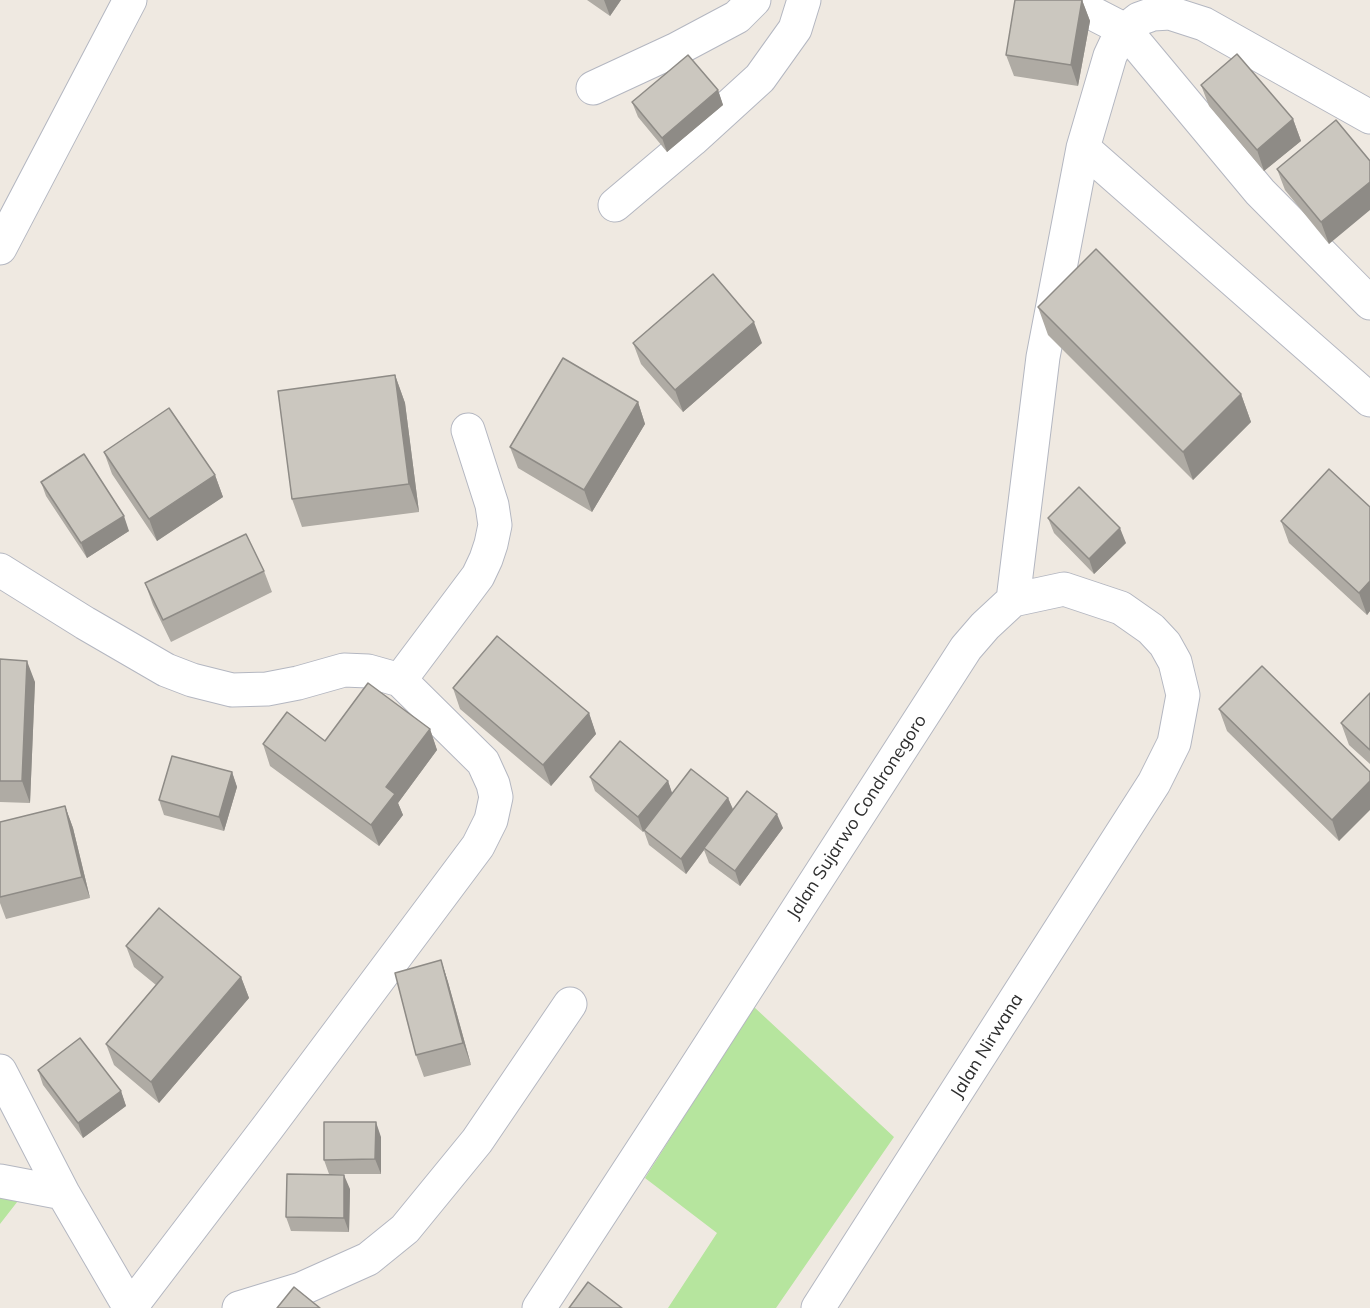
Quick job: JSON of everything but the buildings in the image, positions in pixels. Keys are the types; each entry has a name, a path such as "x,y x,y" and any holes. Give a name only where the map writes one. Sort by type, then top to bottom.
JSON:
{"street":[{"path":"0,248 130,0"},
{"path":"593,88 675,50 737,17 754,0"},
{"path":"615,205 692,140 760,78 795,29 804,0"},
{"path":"1067,0 1125,30 1260,192 1370,303"},
{"path":"1013,600 1043,357 1083,148 1110,56 1118,39 1139,19 1153,14 1170,13 1204,24 1370,117"},
{"path":"1083,148 1370,400"},
{"path":"400,680 478,576 491,544 495,525 492,505 468,430"},
{"path":"0,570 166,670 192,680 232,690 267,689 344,670 368,671 400,680 483,762 496,797 491,820 478,846 130,1308 63,1193 0,1071"},
{"name":"Jalan Nirwana","path":"818,1308 1154,783 1174,743 1183,695 1175,663 1165,644 1151,629 1121,608 1064,589 1013,600"},
{"name":"Jalan Sujarwo Condronegoro","path":"539,1308 966,648 985,626 1013,600"},
{"path":"239,1308 301,1289 368,1259 405,1229 477,1141 570,1004"},
{"path":"0,1181 63,1193"}],"green space":[{"path":"754,1007 894,1137 776,1308 668,1308 717,1233 645,1178"},
{"path":"0,1193 21,1197 0,1224"}]}
